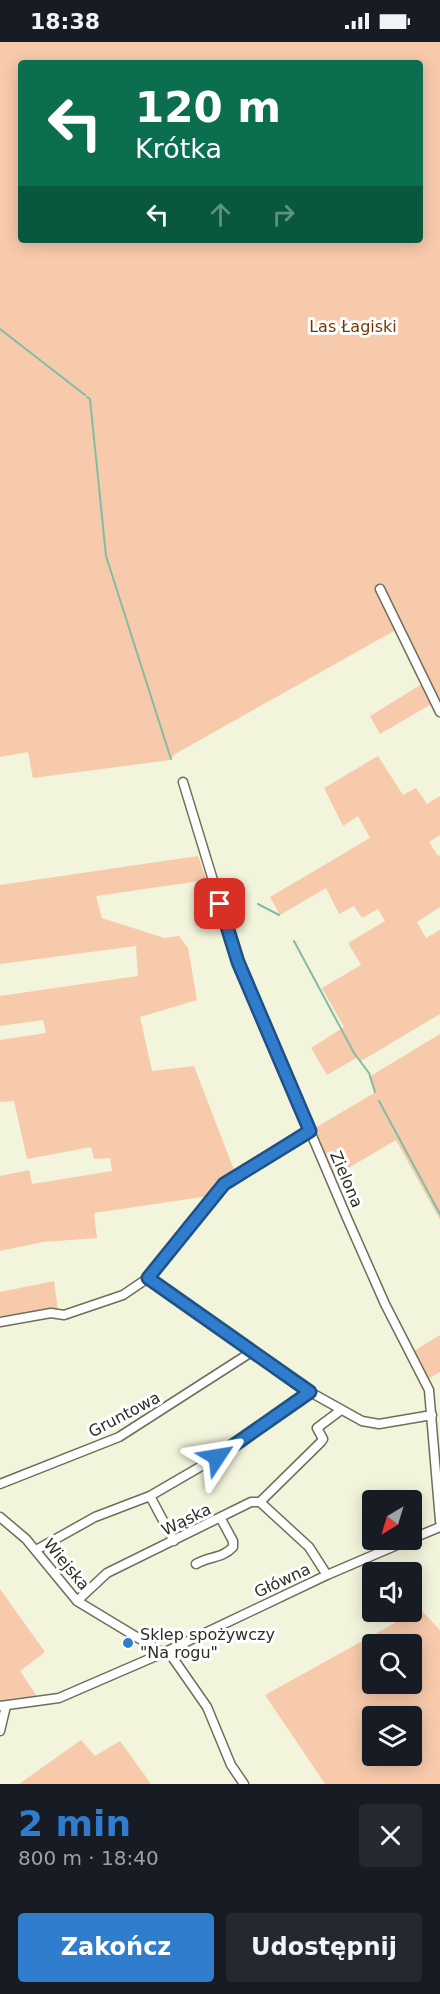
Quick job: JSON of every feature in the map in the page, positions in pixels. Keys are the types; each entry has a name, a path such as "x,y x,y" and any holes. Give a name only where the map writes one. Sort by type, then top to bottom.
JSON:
{"street":[{"path":"380,589 440,712"},
{"name":"Zielona","path":"183,782 238,962 386,1304 429,1389 440,1521"},
{"path":"0,1322 51,1313 64,1315 123,1295 148,1278 224,1184 310,1131"},
{"path":"148,1278 310,1392 341,1410 373,1424 432,1414"},
{"name":"Gruntowa","path":"0,1484 114,1440 197,1390 253,1351"},
{"path":"36,1550 95,1517 150,1496 217,1457 310,1392"},
{"name":"Wąska","path":"77,1601 107,1573 221,1519 251,1502 260,1502 321,1442 323,1439 317,1428 341,1410"},
{"path":"150,1496 174,1541"},
{"path":"260,1502 309,1547 327,1575"},
{"name":"Wiejska","path":"0,1517 36,1550 77,1601 165,1652 207,1707 231,1765 244,1784"},
{"path":"196,1564 206,1558 226,1555 233,1547 233,1540 221,1519"},
{"name":"Główna","path":"422,1534 440,1527"},
{"name":"Główna","path":"3,1706 59,1698 165,1652 327,1575 385,1550"},
{"path":"0,1731 3,1706"}],"green space":[{"name":"Las Łagiski","path":"0,42 440,42 440,705 401,627 175,754 170,760 33,778 28,752 0,757"},
{"path":"422,684 433,703 380,734 370,716"},
{"path":"378,756 403,795 416,788 427,804 440,796 440,835 429,842 438,856 440,855 440,907 417,922 426,938 440,930 440,1014 361,1061 358,1057 327,1075 311,1048 344,1027 322,988 361,965 348,943 385,921 378,909 362,918 354,906 339,914 326,888 280,915 270,897 370,838 358,816 343,826 324,788"},
{"path":"198,856 207,880 96,896 102,918 164,938 179,936 188,948 197,1000 140,1017 152,1071 194,1066 236,1175 209,1196 94,1213 97,1238 43,1242 0,1251 0,1176 29,1170 32,1184 112,1171 110,1158 94,1159 91,1147 27,1159 14,1101 0,1102 0,1040 46,1033 43,1020 0,1026 0,996 138,976 136,946 0,964 0,885"},
{"path":"440,1034 440,1220 396,1140 335,1176 313,1129 376,1092 369,1077"},
{"path":"54,1281 58,1310 0,1319 0,1292"},
{"path":"440,1335 440,1372 428,1379 414,1351"},
{"path":"0,1589 45,1652 20,1671 40,1701 0,1703"},
{"path":"422,1611 440,1630 440,1784 325,1784 265,1695 362,1641 362,1694 422,1694 422,1634 375,1634 397,1622 422,1622"},
{"path":"81,1740 95,1756 120,1741 151,1784 19,1784"}],"waterway":[{"path":"0,329 85,395"},
{"path":"87,397 90,399 106,556 171,759"},
{"path":"258,904 279,915"},
{"path":"294,941 354,1053 369,1073 375,1092"},
{"path":"379,1101 440,1214"}],"place":[{"name":"Sklep spożywczy \"Na rogu\"","path":"128,1643"}],"route":[{"path":"217,1457 279,1416 310,1392 148,1278 224,1184 310,1131 238,962 220,904"}]}
